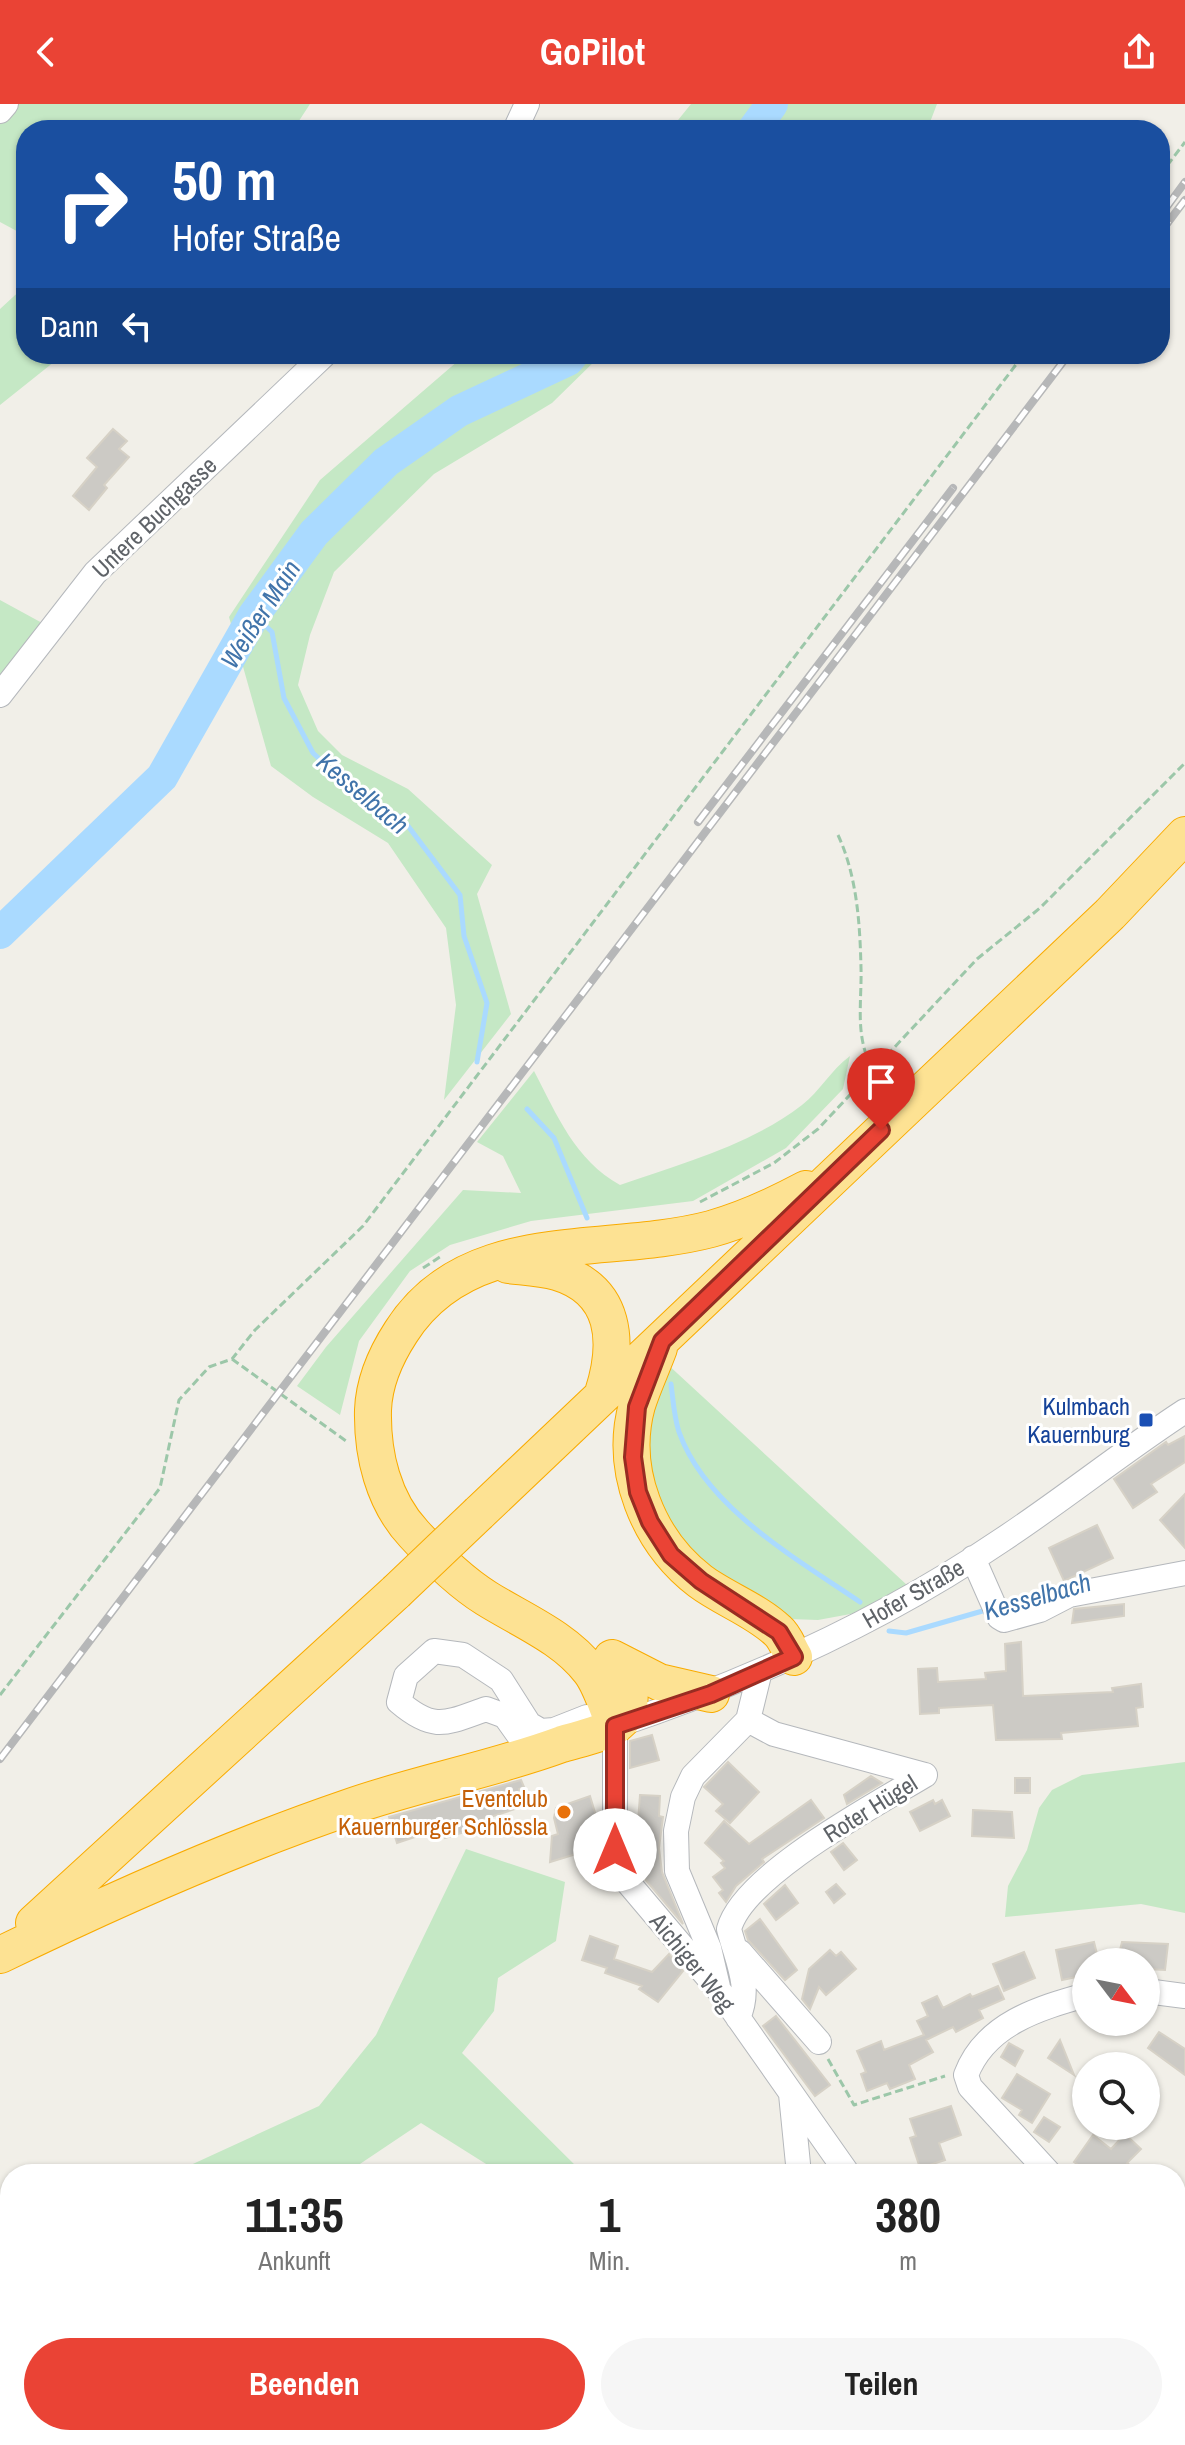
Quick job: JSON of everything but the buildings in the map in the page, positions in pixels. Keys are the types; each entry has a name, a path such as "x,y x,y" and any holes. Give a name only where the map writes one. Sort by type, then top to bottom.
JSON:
{"highway":[{"path":"0,1953 89,1876 396,1592 1110,914 1185,835"},
{"path":"711,1694 659,1682 534,1625 482,1596 411,1532 390,1500 377,1463 372,1430 373,1395 389,1350 415,1309 441,1286 490,1262 554,1248 640,1241 711,1229 779,1203 835,1174"},
{"path":"490,1262 556,1272 581,1283 600,1303 613,1330 614,1361 603,1393"},
{"path":"662,1341 637,1407 634,1444 638,1492 650,1522 671,1555 701,1581 779,1632 794,1657"},
{"path":"534,1625 576,1655 592,1673 615,1726"},
{"path":"0,1953 152,1882 348,1807 547,1750 615,1726 630,1701 630,1684 618,1661"}],"street":[{"path":"0,111 6,104"},
{"name":"Untere Buchgasse","path":"0,695 95,573 314,364"},
{"name":"Hofer Straße","path":"615,1726 759,1675 878,1615 973,1558 1185,1411"},
{"path":"973,1558 1004,1620 1040,1610 1069,1595 1185,1573"},
{"path":"547,1750 520,1737 505,1716 486,1709 449,1723 420,1721 399,1702 406,1676 434,1651 463,1655 501,1680 529,1724 541,1731 554,1730 587,1717 615,1726"},
{"path":"718,1989 712,1955 677,1871 676,1831 683,1797 693,1776 748,1720 759,1675"},
{"name":"Roter Hügel","path":"732,1940 731,1922 777,1871 828,1834 925,1775 774,1734 748,1720"},
{"name":"Aichiger Weg","path":"615,1726 615,1850 625,1879 718,1989 841,2164"},
{"path":"732,1940 745,1982 745,2001 738,2018"},
{"path":"732,1940 819,2042"},
{"path":"1160,1993 1185,1996"},
{"path":"1041,2164 970,2087 966,2075 984,2043 1007,2026 1034,2011 1072,1999"},
{"path":"791,2091 798,2164"}],"path":[{"path":"1170,162 1185,142"},
{"path":"0,1695 160,1488 179,1400 209,1367 232,1359 255,1330 363,1226 1016,364"},
{"path":"914,1030 977,959 1040,908 1185,763"},
{"path":"838,835 849,857 858,922 862,1041 874,1070"},
{"path":"232,1359 348,1442"},
{"path":"819,2042 854,2105 943,2077 966,2075"}],"green space":[{"path":"6,104 310,104 300,120 16,120 16,231 0,222 0,111"},
{"path":"691,104 937,104 931,120 678,120"},
{"path":"16,294 16,364 51,364 0,405 0,309"},
{"path":"454,364 592,364 552,403 434,474 334,572 310,635 298,685 318,731 342,755 408,789 492,865 477,894 511,1014 444,1100 456,1005 446,928 388,843 313,797 271,766 229,617 320,480"},
{"path":"0,600 44,624 0,686"},
{"path":"850,1056 843,1089 786,1148 693,1201 531,1221 450,1245 410,1271 359,1341 340,1415 297,1386 326,1347 463,1190 521,1193 503,1156 477,1142 534,1071 559,1120 579,1150 604,1175 620,1185 714,1152 782,1119 802,1105"},
{"path":"665,1362 907,1585 856,1613 818,1620 789,1619 684,1556 643,1472 645,1426"},
{"path":"1185,1762 1185,1913 1141,1904 1005,1917 1008,1886 1027,1850 1039,1808 1052,1790 1082,1775"},
{"path":"466,1849 565,1882 556,1941 498,1978 494,2011 462,2053 574,2164 486,2164 421,2123 360,2164 193,2164 319,2106 376,2035"}],"waterway":[{"name":"Weißer Main","path":"760,120 772,104"},
{"name":"Weißer Main","path":"0,933 162,777 254,615 314,533 386,462 459,411 559,364"},
{"name":"Kesselbach","path":"254,615 272,632 284,698 313,753 363,799 402,818 460,895 464,936 487,1003 477,1062"},
{"name":"Kesselbach","path":"527,1109 554,1138 587,1218"},
{"name":"Kesselbach","path":"671,1384 679,1432 692,1459 710,1485 756,1529 860,1602"},
{"name":"Kesselbach","path":"999,1605 1055,1591"},
{"name":"Kesselbach","path":"889,1631 906,1633 986,1610"}],"railway":[{"path":"1170,203 1185,182"},
{"path":"1170,220 1185,200"},
{"path":"0,1759 1061,364"},
{"path":"698,822 953,488"}],"place":[{"name":"Kulmbach Kauernburg","path":"1146,1420"},
{"name":"Eventclub Kauernburger Schlössla","path":"564,1812"}],"route":[{"path":"615,1850 615,1726 711,1694 794,1657 779,1632 701,1581 671,1555 650,1522 638,1492 633,1457 637,1407 662,1341 881,1130"}]}
